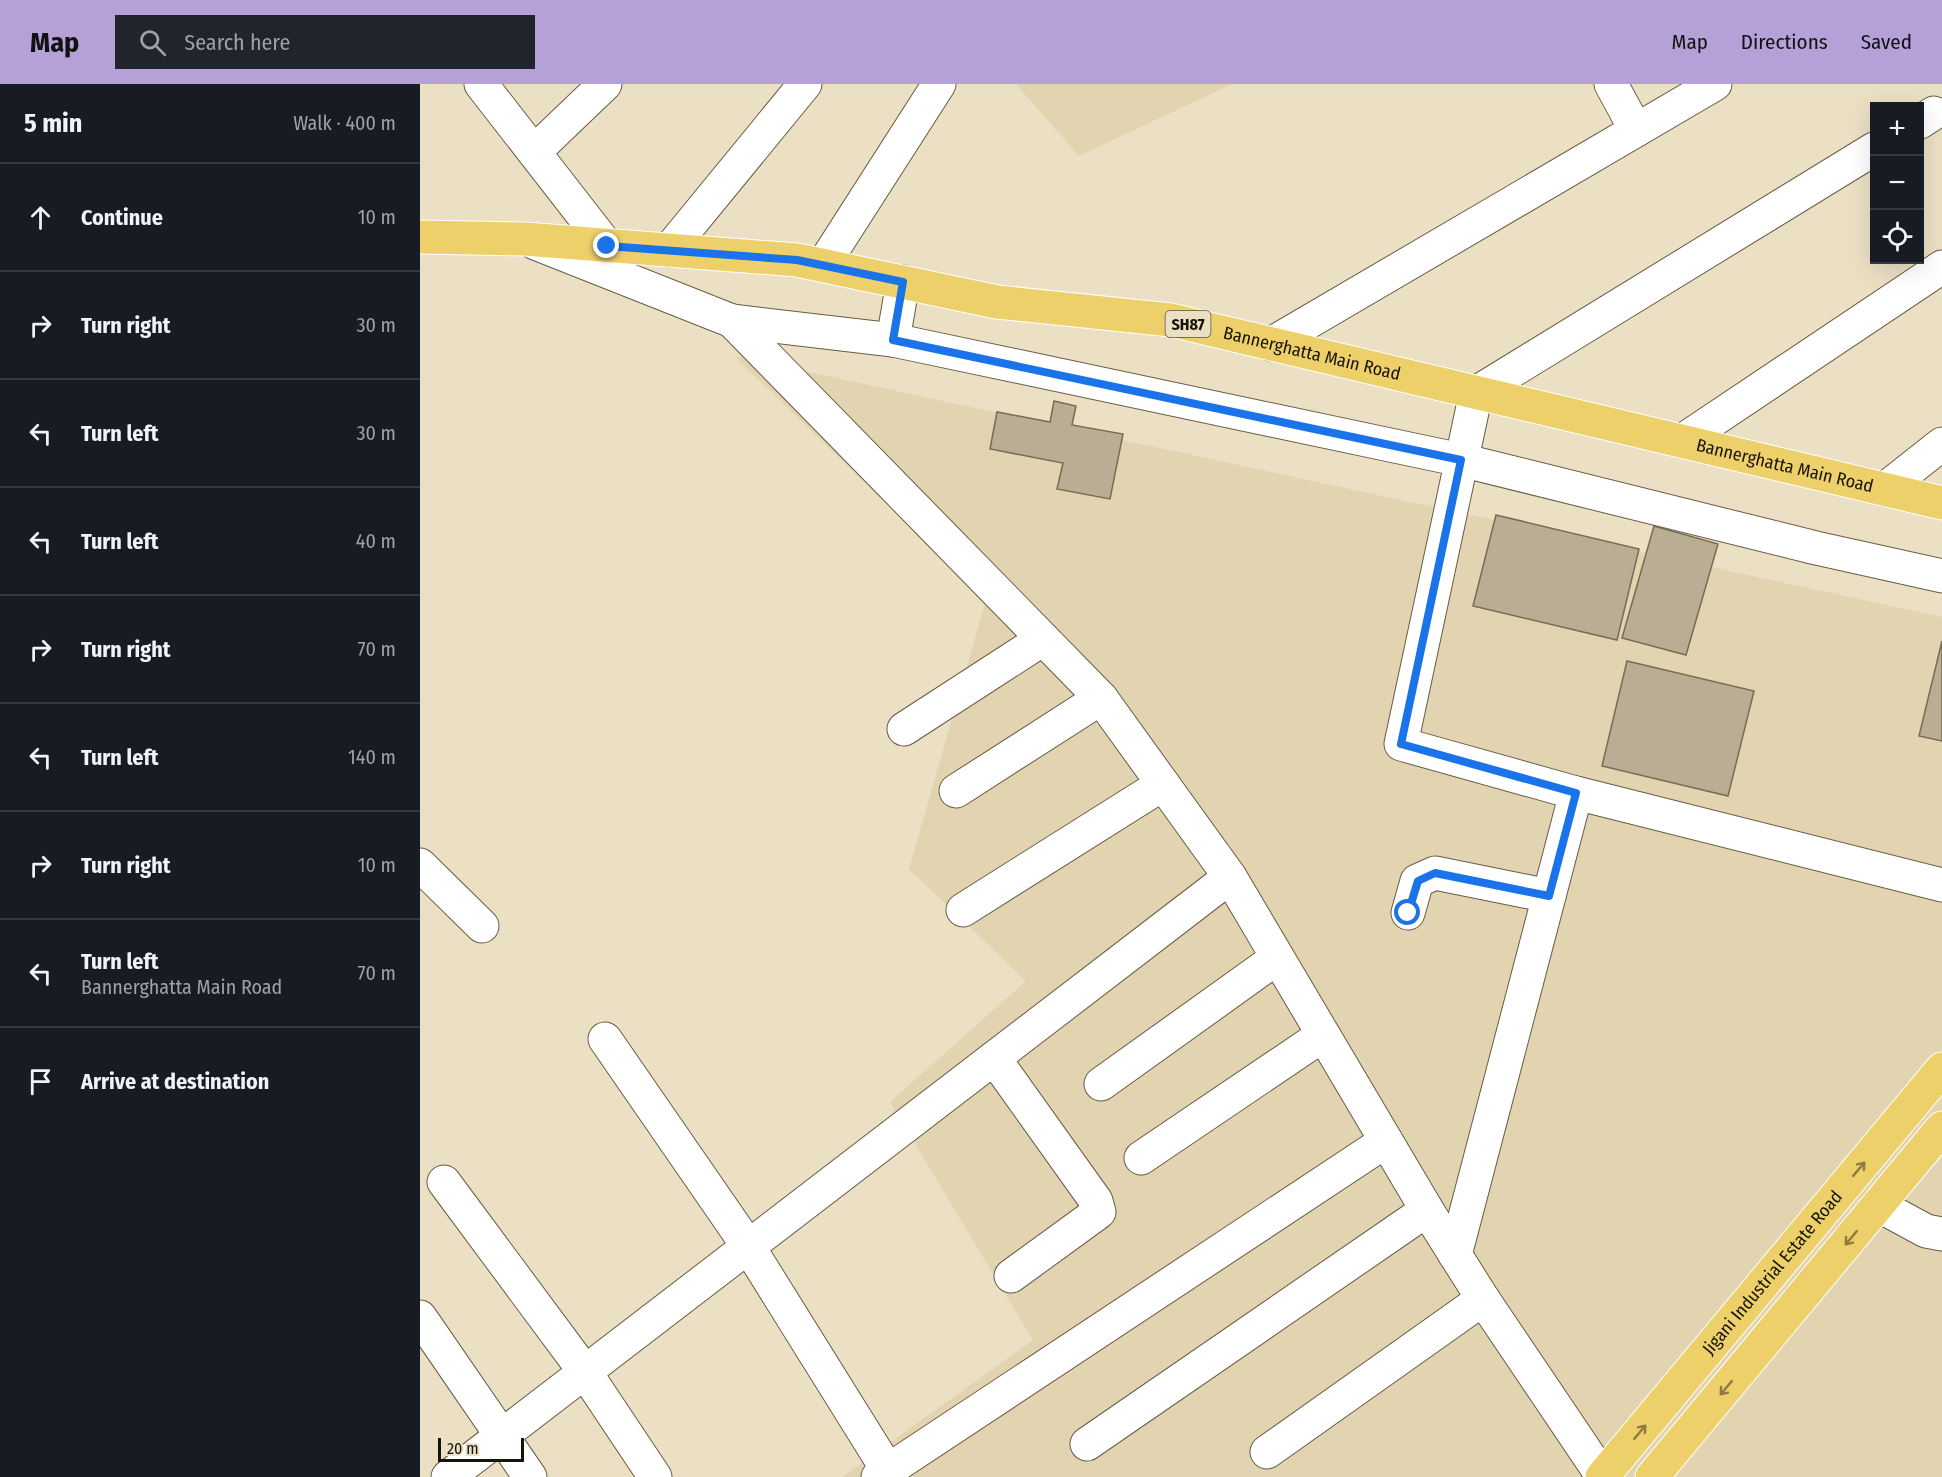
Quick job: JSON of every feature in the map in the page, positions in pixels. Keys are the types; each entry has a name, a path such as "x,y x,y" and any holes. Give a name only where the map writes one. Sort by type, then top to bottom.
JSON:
{"main road":[{"name":"Bannerghatta Main Road","path":"420,237 525,239 797,260 997,302 1171,320 1942,503"},
{"name":"Jigani Industrial Estate Road","path":"1602,1477 1942,1070"},
{"name":"Jigani Industrial Estate Road","path":"1652,1477 1942,1128"}],"street":[{"path":"481,84 607,246"},
{"path":"534,152 605,84"},
{"path":"669,250 805,84"},
{"path":"823,266 939,84"},
{"path":"1611,84 1636,130"},
{"path":"1271,344 1715,84"},
{"path":"1870,152 1476,393 1401,744 1576,793 1942,885"},
{"path":"525,239 732,321 893,340 1461,460 1816,548 1942,576"},
{"path":"1682,441 1942,267"},
{"path":"893,340 903,282"},
{"path":"732,321 1101,698 1230,877 1427,1210 1483,1299 1602,1477"},
{"path":"1885,489 1942,444"},
{"path":"904,729 1043,639"},
{"path":"956,791 1101,698"},
{"path":"963,910 1163,784"},
{"path":"1455,1255 1576,793"},
{"path":"420,865 482,926"},
{"path":"1408,913 1418,881 1435,873 1549,896"},
{"path":"448,1477 1230,877"},
{"path":"1101,1084 1277,958"},
{"path":"1141,1158 1323,1035"},
{"path":"605,1039 748,1246 886,1475 1386,1141"},
{"path":"994,1058 1096,1201 1099,1212 1011,1276"},
{"path":"444,1182 585,1372 655,1477"},
{"path":"1878,1205 1926,1231 1942,1234"},
{"path":"1087,1444 1427,1210"},
{"path":"1267,1452 1483,1299"},
{"path":"420,1317 530,1477"}],"shaded area":[{"path":"1016,84 1232,84 1079,156"},
{"path":"734,356 1942,617 1942,1477 842,1477 1033,1340 890,1102 1026,981 909,869 986,600"}],"building":[{"path":"1054,401 1076,406 1072,425 1123,434 1110,499 1057,489 1063,463 990,449 997,412 1050,422"},
{"path":"1496,515 1639,549 1617,640 1473,606"},
{"path":"1654,526 1718,544 1686,655 1622,638"},
{"path":"1942,641 1942,741 1919,736"},
{"path":"1627,661 1754,691 1728,796 1602,766"}],"route":[{"path":"607,246 797,260 903,282 893,340 1461,460 1401,744 1576,793 1549,896 1435,873 1418,881 1408,913"}]}
